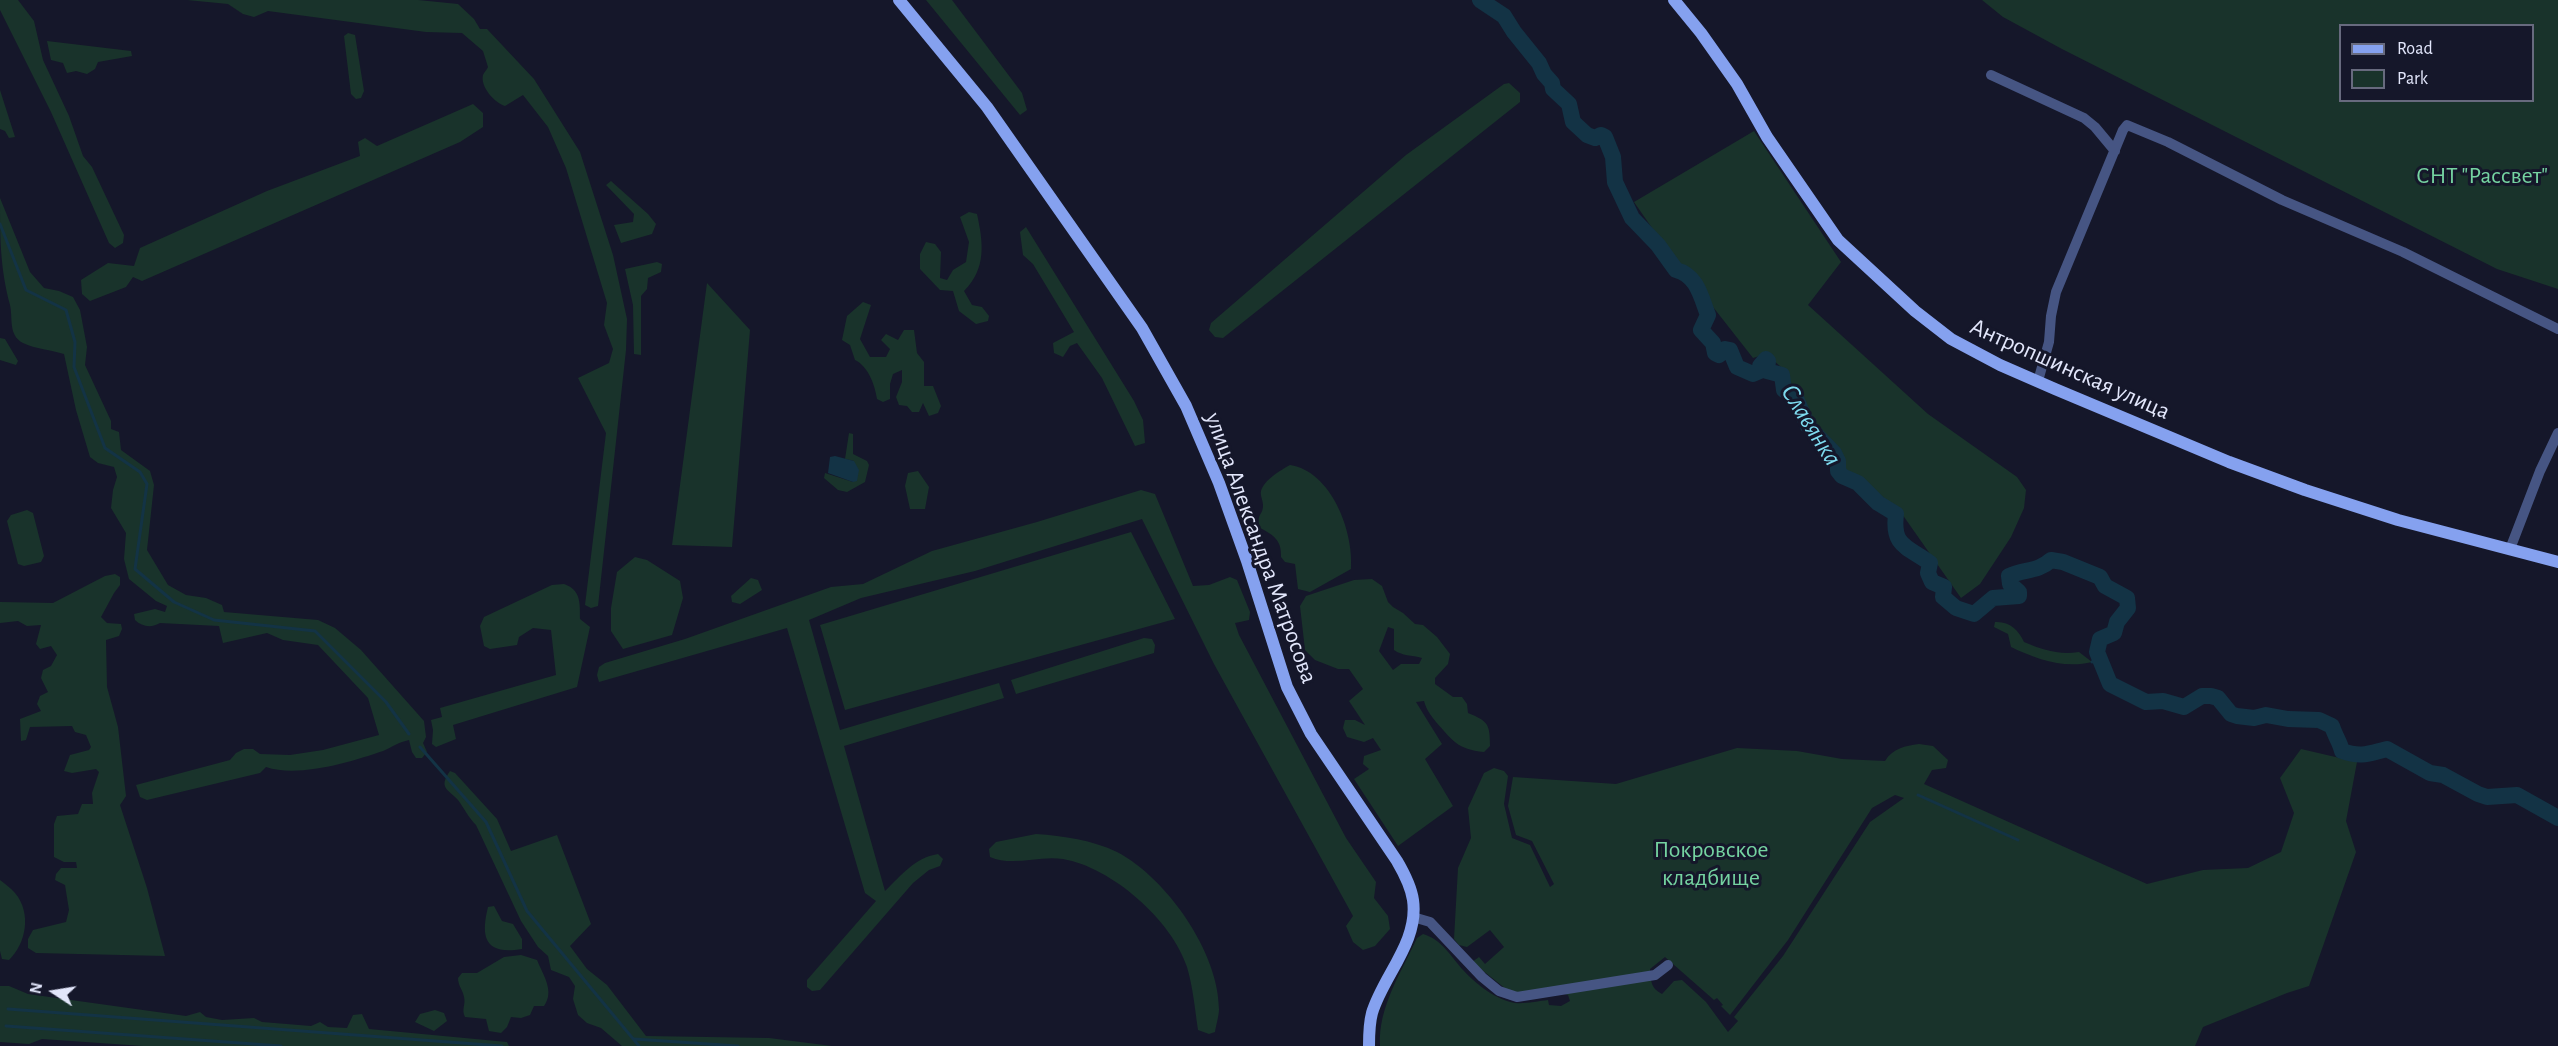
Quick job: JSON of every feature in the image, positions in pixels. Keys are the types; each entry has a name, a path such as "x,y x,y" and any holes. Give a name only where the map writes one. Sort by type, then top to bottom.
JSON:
{"main road":[{"name":"улица Александра Матросова","path":"899,0 987,107 1142,328 1186,406 1219,483 1247,561 1287,687 1311,734 1397,861 1413,899 1413,917"},
{"name":"Антропшинская улица","path":"1674,0 1701,33 1737,84 1767,137 1838,240 1916,311 1951,339 2000,365 2229,462 2305,490 2398,520 2558,562"},
{"path":"1369,1046 1372,1013 1408,938 1413,917"}],"street":[{"path":"1991,75 2084,118 2095,127 2115,151"},
{"path":"2038,381 2049,342 2050,316 2056,292 2127,125 2221,168 2282,200 2403,252 2558,329"},
{"path":"2510,549 2540,471 2558,433"},
{"path":"1413,917 1430,922 1482,977 1499,991 1517,996 1655,975 1668,965"}],"green space":[{"path":"0,0 18,0 34,21 43,60 69,116 83,156 92,167 124,235 123,243 115,248 109,243 51,112 0,10"},
{"path":"187,0 418,0 458,4 474,19 480,29 487,29 534,79 580,152 613,255 627,319 626,350 598,606 591,608 585,605 606,433 578,378 609,363 613,349 604,325 607,303 566,168 548,127 523,95 505,106 493,98 483,80 488,67 483,51 462,33 426,32 268,11 254,17 243,14 228,4"},
{"path":"926,0 952,0 1022,93 1027,110 1020,115"},
{"name":"СНТ \"Рассвет\"","path":"1982,0 2558,0 2558,289 2497,269 2003,17"},
{"path":"348,33 355,35 364,91 361,98 356,99 351,94 344,36"},
{"path":"47,41 131,51 132,56 98,62 95,69 87,74 76,71 67,73 63,63 51,60"},
{"path":"1509,83 1520,93 1520,102 1223,338 1215,337 1209,330 1211,323 1406,155 1504,84"},
{"path":"0,90 15,137 9,138 5,131 0,129"},
{"path":"473,104 483,113 483,127 460,142 142,281 133,277 126,287 90,301 82,294 81,280 108,263 134,266 140,248 267,191 360,156 358,142 365,138 377,146"},
{"path":"1754,131 1841,262 1808,305 1928,414 2017,477 2026,490 2024,508 2011,537 1980,584 1961,598 1902,514 1869,485 1845,471 1835,447 1819,433 1790,391 1788,373 1766,354 1753,358 1659,238 1634,202"},
{"path":"611,181 656,224 652,234 621,243 614,225 633,222 634,214 606,185"},
{"path":"0,198 30,272 44,288 73,297 80,310 87,347 85,365 111,421 111,429 119,432 121,450 150,471 154,485 147,550 168,585 186,595 206,598 222,605 224,612 318,620 335,628 361,650 424,721 426,737 423,743 427,752 422,758 416,758 409,740 383,751 340,764 293,771 266,767 260,773 147,800 140,797 136,785 230,760 244,749 253,749 260,754 290,755 323,750 379,735 368,698 318,645 283,640 267,633 223,643 219,626 160,623 147,626 135,620 134,614 155,609 165,612 167,606 156,601 129,579 124,559 126,533 111,508 117,477 114,467 98,463 90,457 76,410 64,354 33,347 18,340 15,336 2,265"},
{"path":"969,212 977,214 982,245 977,273 964,291 972,305 982,307 989,316 988,321 976,324 959,311 953,291 940,290 920,269 920,254 926,242 935,244 941,252 940,278 947,280 953,270 966,262 969,242 960,217"},
{"path":"1026,227 1134,401 1143,420 1145,443 1135,446 1102,378 1077,343 1070,346 1063,357 1054,353 1053,343 1074,332 1033,264 1023,255 1020,232"},
{"path":"657,262 662,264 661,272 648,278 647,289 641,296 641,355 634,354 633,305 625,269"},
{"path":"707,283 750,330 732,547 672,545"},
{"path":"863,302 871,305 860,339 870,357 886,357 890,349 881,340 886,334 898,340 904,330 914,330 917,353 924,362 924,386 933,386 941,406 938,413 929,416 923,403 919,412 912,412 907,406 899,405 896,397 902,382 902,370 893,374 890,399 883,402 877,399 873,382 867,371 855,360 850,345 842,340 847,316"},
{"path":"0,338 5,339 18,361 16,365 0,360"},
{"path":"849,433 853,434 853,454 867,461 869,465 865,482 847,492 838,490 824,478 825,473 853,482 854,461 845,459"},
{"path":"1290,465 1305,470 1317,478 1328,491 1344,521 1351,554 1351,569 1310,592 1298,589 1295,564 1285,562 1281,557 1278,543 1273,536 1260,528 1259,523 1263,509 1261,493 1263,487 1273,476"},
{"path":"918,471 929,487 925,509 910,509 905,486 908,473"},
{"path":"1141,490 1155,494 1193,586 1209,585 1230,577 1237,580 1250,612 1249,620 1235,623 1239,635 1346,838 1376,882 1374,898 1388,916 1390,929 1375,946 1363,950 1353,942 1346,926 1353,916 1214,664 1142,519 975,571 861,598 809,620 840,730 999,683 1004,698 844,746 885,891 908,868 922,859 938,854 943,859 940,866 929,870 913,883 820,990 812,991 807,987 807,980 876,901 865,893 787,628 599,682 597,675 599,667 605,663 685,639 831,587 863,584 932,551"},
{"path":"27,510 33,513 44,556 41,562 24,566 18,564 7,521 11,515"},
{"path":"1131,532 1175,619 845,710 820,625"},
{"path":"635,557 647,560 680,581 683,598 672,635 623,649 611,631 611,608 617,572"},
{"path":"115,574 120,577 120,585 101,617 107,623 121,624 122,629 119,636 106,640 107,687 118,727 126,796 120,805 147,888 165,956 36,953 28,948 28,939 33,930 66,922 69,910 65,885 55,880 56,874 61,868 77,868 76,862 64,862 54,857 54,824 57,816 78,814 82,804 93,804 92,793 99,772 96,769 72,773 64,771 70,755 89,750 91,747 86,735 75,732 72,726 30,727 26,740 21,741 20,719 41,711 37,704 40,696 48,692 41,678 43,670 51,666 57,655 51,646 40,649 36,644 41,625 27,626 18,621 0,623 0,602 53,603 105,576"},
{"path":"751,578 758,580 762,590 740,604 732,602 731,596"},
{"path":"1372,579 1382,586 1388,602 1393,607 1415,624 1423,625 1437,637 1450,654 1448,664 1435,678 1435,684 1453,697 1462,697 1467,704 1468,713 1484,721 1489,733 1490,746 1484,752 1468,749 1452,739 1436,722 1424,701 1416,702 1442,744 1425,759 1453,806 1398,846 1354,779 1369,769 1363,764 1364,756 1381,750 1373,738 1364,742 1347,737 1343,728 1345,720 1355,720 1365,725 1349,701 1363,689 1349,669 1338,669 1315,660 1305,650 1300,606 1306,596 1354,580","holes":["1388,627 1394,629 1394,650 1422,658 1419,664 1401,664 1393,670 1379,651"]},
{"path":"564,584 577,593 580,619 590,627 577,687 453,725 456,739 436,747 432,744 431,720 442,717 440,708 556,675 551,630 533,628 519,637 517,645 490,649 484,646 480,626 484,617 552,585"},
{"path":"1995,622 2013,627 2024,642 2051,651 2079,652 2092,662 2071,664 2040,659 2011,647 2008,634 1994,627"},
{"path":"1144,638 1152,639 1155,645 1154,653 1016,694 1011,680"},
{"name":"Покровское кладбище","path":"1919,744 1933,746 1948,760 1946,768 1932,770 1924,784 2147,884 2203,870 2248,868 2281,852 2294,813 2280,778 2301,749 2357,762 2346,821 2356,852 2309,986 2203,1027 2195,1046 1380,1046 1383,1018 1392,990 1417,938 1423,934 1441,944 1474,981 1501,999 1515,1003 1548,1000 1549,1005 1561,1006 1570,1001 1568,995 1561,993 1511,993 1472,962 1479,957 1485,964 1504,947 1490,930 1467,947 1459,945 1454,939 1458,868 1471,838 1468,808 1484,773 1494,768 1504,771 1508,776 1504,804 1512,838 1530,845 1550,887 1554,884 1532,841 1516,835 1508,806 1513,777 1616,784 1737,748 1797,751 1842,759 1885,761 1896,750","holes":["1895,795 1904,798 1870,822 1783,956 1734,1017 1738,1021 1728,1032 1706,1002 1682,980 1674,981 1662,994 1654,987 1650,969 1665,957 1714,1000 1717,998 1730,1015 1788,940 1872,808"]},
{"path":"450,771 455,773 497,819 511,851 557,835 591,924 570,946 587,969 607,985 646,1036 769,1038 832,1046 622,1046 601,1028 587,1023 578,1015 573,999 575,986 569,977 551,970 548,956 538,947 521,921 476,825 446,788 445,781"},
{"path":"1036,834 1078,839 1117,852 1136,864 1171,898 1187,919 1210,964 1217,987 1219,1009 1215,1032 1209,1034 1198,1030 1187,967 1168,931 1154,914 1119,884 1081,864 1063,859 1008,861 990,857 989,849 996,842"},
{"path":"0,880 13,891 24,910 23,937 20,946 9,960 2,959 0,951"},
{"path":"494,906 502,921 513,924 522,939 522,949 500,949 488,942 485,928 486,918 488,907"},
{"path":"521,955 537,960 542,971 548,989 544,1006 534,1006 530,1015 521,1018 511,1017 507,1027 501,1033 489,1031 486,1019 465,1017 464,997 458,978 462,973 477,973 504,957"},
{"path":"0,986 9,986 28,994 186,1016 200,1012 206,1017 222,1020 254,1018 262,1022 311,1026 320,1022 328,1027 347,1028 353,1015 362,1014 369,1029 507,1042 509,1046 143,1046 42,1039 29,1044 0,1042"},
{"path":"435,1010 444,1013 447,1021 434,1031 415,1022 420,1014"}],"water":[{"path":"835,456 854,461 859,470 857,481 853,482 828,473 830,457"}],"waterway":[{"name":"Славянка","path":"1480,0 1504,16 1539,63 1544,74 1552,83 1553,89 1569,104 1573,122 1587,135 1595,138 1601,135 1605,137 1613,157 1615,182 1632,218 1658,245 1676,270 1694,282 1708,315 1701,330 1713,343 1715,353 1719,355 1725,349 1730,350 1737,367 1753,374 1760,371 1760,366 1766,359 1768,361 1767,371 1782,375 1784,390 1795,396 1808,426 1834,453 1838,461 1838,471 1842,476 1858,483 1878,503 1896,514 1896,533 1902,544 1930,563 1928,573 1932,582 1944,587 1943,597 1956,608 1974,614 1993,598 2019,596 2019,592 2010,584 2009,576 2041,567 2051,560 2063,562 2100,577 2105,586 2127,598 2128,608 2117,622 2114,633 2100,639 2097,652 2110,684 2146,702 2163,701 2184,707 2202,696 2211,696 2218,698 2231,714 2237,716 2254,718 2266,715 2288,719 2319,720 2332,726 2342,751 2361,754 2387,749 2430,773 2443,775 2478,794 2487,797 2517,795 2558,818"},
{"path":"0,224 26,290 66,310 75,342 74,367 105,448 140,472 147,484 135,569 174,602 214,620 315,631 386,702 409,734"},
{"path":"2092,662 2099,657"},
{"path":"420,747 486,822 527,911 639,1046"},
{"path":"1918,795 2018,840"},
{"path":"8,1009 502,1046"},
{"path":"6,1026 281,1046"},
{"path":"634,1039 738,1046"}]}
